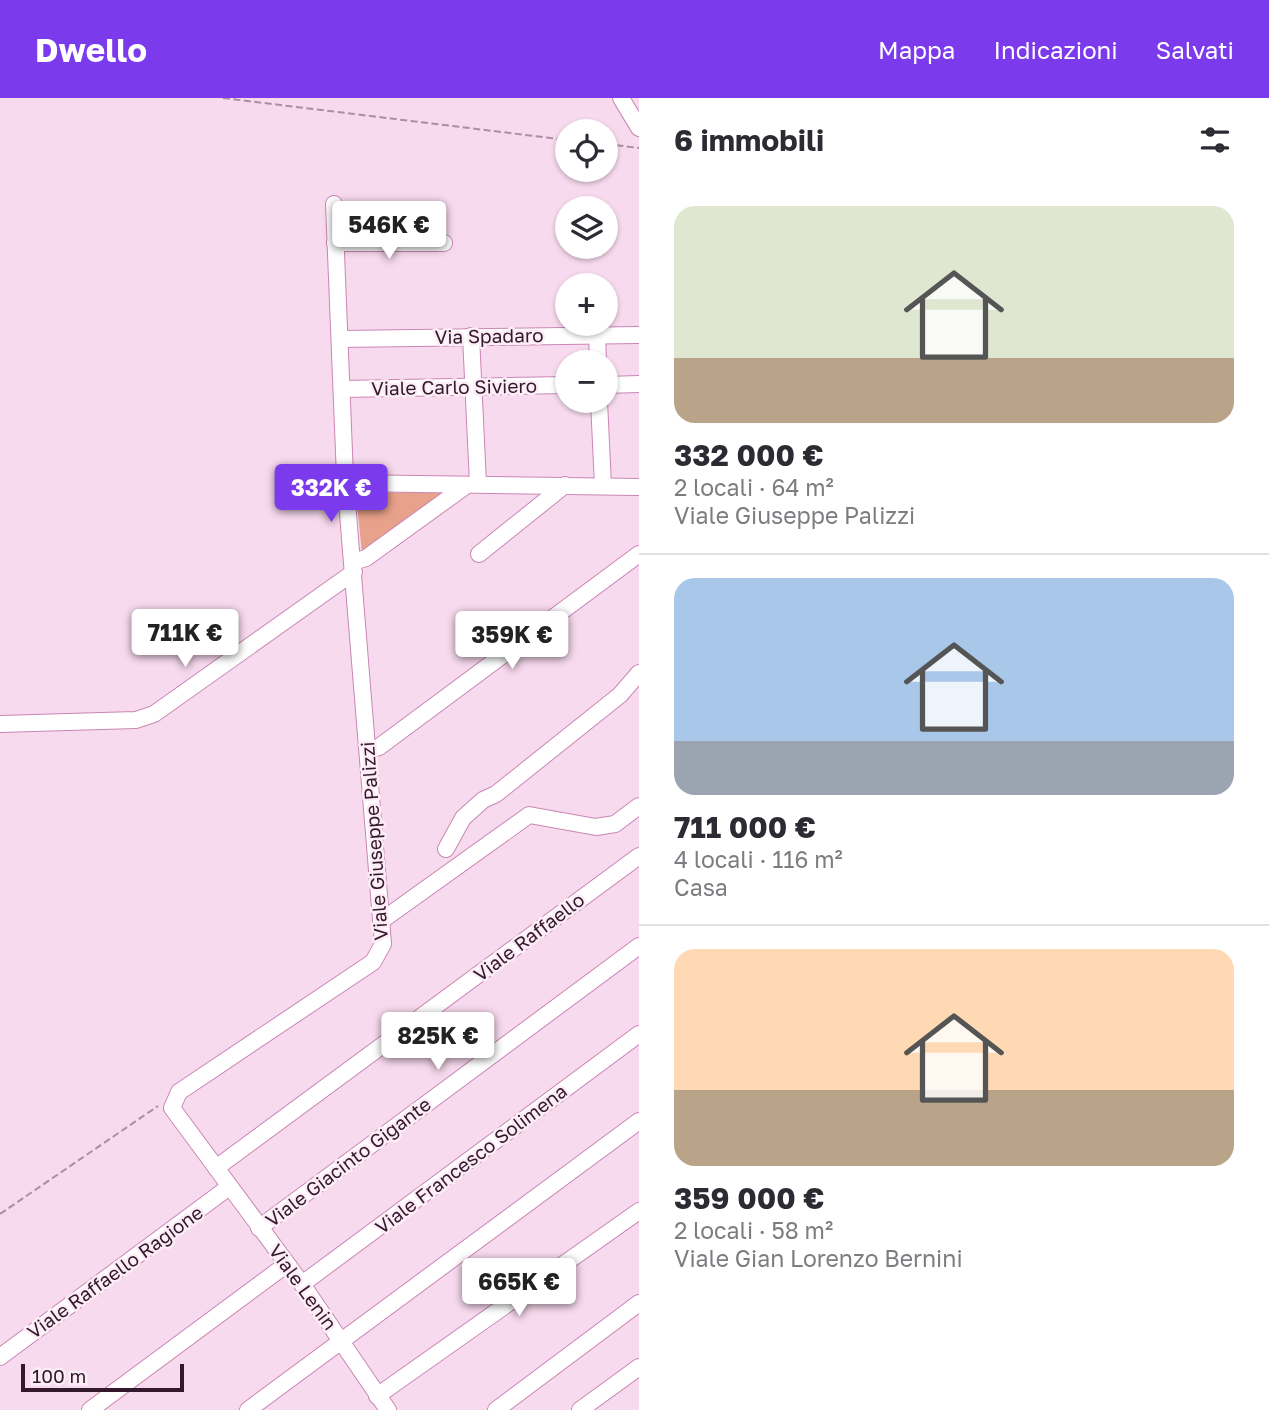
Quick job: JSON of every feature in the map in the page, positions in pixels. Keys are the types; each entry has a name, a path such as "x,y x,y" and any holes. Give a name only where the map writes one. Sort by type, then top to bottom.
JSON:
{"street":[{"path":"621,98 639,128"},
{"name":"Viale Giuseppe Palizzi","path":"175,1096 373,962 383,944 345,483 334,204"},
{"path":"335,243 444,243"},
{"name":"Via Spadaro","path":"340,339 555,335"},
{"name":"Via Spadaro","path":"618,335 639,335"},
{"path":"471,336 474,387 472,485"},
{"path":"618,385 639,384"},
{"name":"Viale Carlo Siviero","path":"342,389 555,385"},
{"path":"600,413 603,486"},
{"path":"345,483 639,487"},
{"path":"0,724 136,720 154,714 366,558 472,485"},
{"path":"479,554 565,485"},
{"path":"368,750 379,747 639,554"},
{"path":"446,849 463,818 611,702 635,681 639,673"},
{"path":"381,921 528,815 596,827 615,824 639,806"},
{"name":"Viale Raffaello","path":"216,1168 639,856"},
{"name":"Viale Giacinto Gigante","path":"259,1228 639,946"},
{"name":"Viale Francesco Solimena","path":"302,1284 639,1034"},
{"name":"Viale Lenin","path":"175,1096 172,1108 302,1284 388,1410"},
{"path":"248,1410 639,1122"},
{"name":"Viale Raffaello Ragione","path":"0,1357 229,1187"},
{"path":"377,1396 639,1210"},
{"path":"90,1410 287,1264"},
{"path":"496,1410 639,1303"},
{"path":"580,1410 639,1367"}],"path":[{"path":"223,98 555,139"},
{"path":"618,145 639,148"},
{"path":"0,1214 175,1096"}],"shaded area":[{"path":"448,491 362,553 356,494"}]}
